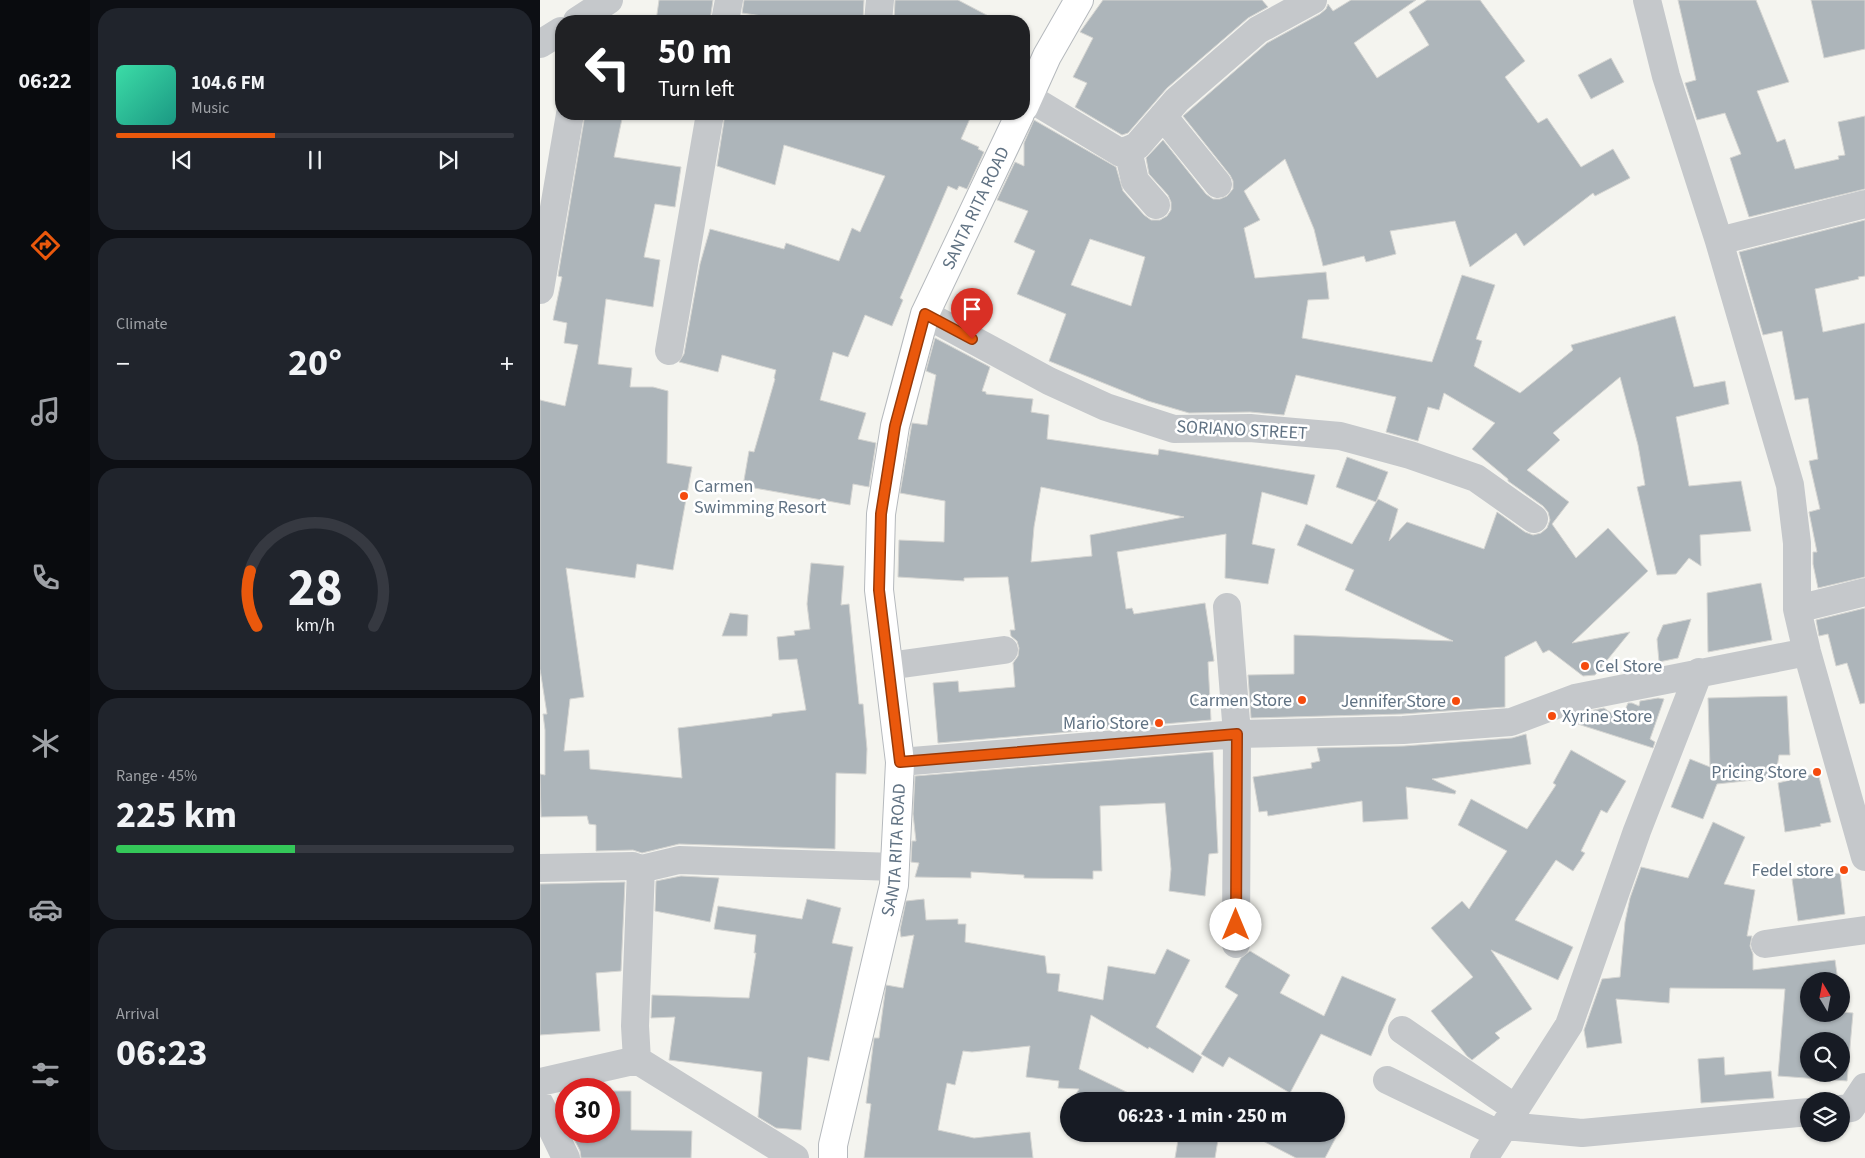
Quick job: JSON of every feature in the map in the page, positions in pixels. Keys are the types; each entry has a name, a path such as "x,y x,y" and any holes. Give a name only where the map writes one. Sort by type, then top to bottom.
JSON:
{"main road":[{"name":"SANTA RITA ROAD","path":"1030,93 1047,56 1079,0"},
{"name":"SANTA RITA ROAD","path":"833,1158 833,1145 894,886 900,762 879,590 881,514 895,426 925,314 1017,120"}],"street":[{"path":"588,15 609,0"},
{"path":"726,15 729,0"},
{"path":"879,15 880,0"},
{"path":"1030,109 1121,153 1137,146 1178,100 1258,30 1313,0"},
{"path":"1648,0 1666,76 1719,242 1790,484 1797,543 1797,609 1806,652 1865,851"},
{"path":"540,44 555,35"},
{"path":"1163,116 1218,184"},
{"path":"540,290 569,120"},
{"path":"669,351 709,120"},
{"path":"1128,150 1136,181 1156,205"},
{"path":"1719,242 1865,204"},
{"name":"SORIANO STREET","path":"925,314 1049,381 1106,407 1174,429 1250,428 1340,436 1410,455 1476,478 1534,519"},
{"path":"1797,609 1865,592"},
{"path":"1227,607 1237,734 1236,944"},
{"path":"888,666 1004,650"},
{"path":"900,762 1237,734 1403,730 1511,722 1575,698 1806,652"},
{"path":"1484,1158 1569,1025 1637,831 1699,672"},
{"path":"540,868 633,866 641,869 679,860 895,867"},
{"path":"636,1060 635,1026 641,869"},
{"path":"1765,944 1865,930"},
{"path":"1402,1030 1507,1123"},
{"path":"540,1082 636,1060 795,1158"},
{"path":"1387,1080 1507,1123 1582,1133 1800,1113"},
{"path":"1850,1108 1865,1087"},
{"path":"540,1104 566,1158"}],"building":[{"path":"659,0 713,0 711,15 657,15"},
{"path":"744,0 864,0 863,15 756,15 742,13"},
{"path":"895,0 958,0 987,15 894,15"},
{"path":"1103,0 1262,0 1268,7 1248,18 1167,88 1128,133 1122,135 1075,107 1087,83 1073,77 1093,38 1080,32"},
{"path":"1351,0 1416,0 1354,43 1377,78 1429,45 1409,12 1427,0 1480,0 1525,61 1505,77 1538,123 1547,118 1581,167 1613,149 1630,178 1595,196 1593,193 1524,246 1516,233 1470,267 1455,221 1390,231 1396,254 1366,262 1364,256 1323,266 1314,229 1285,159 1244,191 1260,220 1244,228 1255,278 1326,272 1329,299 1308,300 1302,338 1432,362 1462,275 1495,285 1476,339 1482,341 1474,366 1520,393 1573,350 1571,345 1675,316 1694,387 1725,381 1729,404 1676,417 1689,486 1741,481 1751,531 1700,535 1701,566 1689,558 1676,574 1657,575 1637,487 1645,485 1638,445 1620,377 1553,433 1560,440 1527,470 1569,502 1552,524 1576,558 1608,528 1648,571 1572,643 1630,632 1595,675 1583,676 1549,650 1543,653 1536,641 1505,657 1505,707 1402,714 1251,718 1248,675 1294,674 1294,635 1453,641 1345,590 1354,570 1297,545 1306,524 1352,544 1378,499 1398,509 1389,541 1407,522 1484,549 1497,512 1525,532 1533,535 1541,533 1547,528 1550,520 1548,512 1543,506 1508,481 1472,449 1495,423 1444,393 1439,410 1428,407 1418,441 1386,432 1396,397 1296,375 1284,415 1250,412 1189,413 1148,401 1049,361 1066,314 1017,294 1035,251 1014,242 1028,211 997,200 1015,162 1024,166 1024,143 1034,120 1116,167 1123,191 1144,215 1151,220 1160,220 1167,216 1171,210 1171,202 1168,195 1149,174 1146,158 1163,140 1206,194 1213,199 1220,199 1227,196 1233,189 1233,181 1183,116 1267,43 1320,14 1326,9 1328,4 1333,11","holes":["1090,239 1145,257 1131,306 1071,285"]},
{"path":"1678,0 1756,0 1789,82 1757,91 1777,142 1785,139 1795,169 1839,159 1838,156 1845,155 1838,122 1865,116 1865,189 1749,217 1730,158 1741,154 1725,113 1697,120 1685,83 1696,80"},
{"path":"1811,0 1865,0 1865,49 1824,58"},
{"path":"1611,58 1624,82 1591,99 1578,75"},
{"path":"584,120 622,120 614,157 681,167 675,207 655,204 644,257 660,260 653,307 606,299 598,364 632,368 630,387 653,387 668,391 667,463 692,467 673,570 637,564 635,578 566,568 584,697 570,699 564,751 589,750 590,769 682,778 678,728 806,710 797,659 779,660 777,637 795,635 794,631 810,629 807,604 811,563 844,566 841,605 849,604 859,704 863,704 867,749 866,774 836,773 835,849 679,844 642,853 633,850 596,851 596,825 589,824 587,816 541,817 540,774 545,775 543,714 547,714 540,669 540,400 565,406 578,345 564,343 567,323 553,320 562,277 558,276"},
{"path":"724,120 969,120 961,139 979,147 978,149 984,152 967,189 959,186 957,190 948,186 900,298 903,300 892,326 865,315 848,357 833,352 820,400 866,413 858,439 876,443 869,487 853,484 850,505 743,486 749,451 754,452 776,370 722,355 718,372 679,362 684,354 700,264 710,229 784,249 786,243 839,261 852,228 860,232 885,176 784,145 775,185 717,166"},
{"path":"1865,220 1865,276 1815,289 1823,332 1865,323 1865,577 1818,588 1813,564 1813,552 1817,552 1809,512 1820,509 1809,461 1818,459 1808,398 1795,400 1782,331 1763,335 1739,252"},
{"path":"935,338 990,367 982,391 986,392 986,394 1033,399 1031,412 1049,415 1047,439 1158,455 1159,449 1315,475 1307,505 1262,492 1252,544 1275,549 1268,584 1225,578 1226,534 1117,552 1126,609 1132,608 1134,614 1205,603 1214,661 1208,662 1211,720 938,743 933,683 958,681 959,692 1015,687 1013,663 1018,656 1019,648 1017,641 1011,636 1010,630 1015,630 1008,577 964,578 964,581 898,577 899,540 944,542 945,501 900,493 912,423 927,425 936,375 926,371","holes":["1041,487 1184,517 1090,535 1092,556 1031,562 1034,527"]},
{"path":"1347,457 1388,472 1376,502 1336,487"},
{"path":"1761,583 1772,640 1708,652 1707,593"},
{"path":"1865,608 1865,703 1860,704 1847,663 1836,666 1828,634 1819,636 1816,620"},
{"path":"730,613 748,615 747,636 722,636"},
{"path":"1691,619 1678,658 1659,662 1657,639 1663,625"},
{"path":"1787,696 1790,755 1779,755 1777,768 1772,778 1717,784 1703,819 1671,807 1690,759 1710,767 1708,698"},
{"path":"1664,699 1650,739 1655,742 1653,748 1562,719 1604,708 1621,720 1628,703 1639,706 1640,701"},
{"path":"1526,734 1531,764 1432,779 1456,791 1455,794 1406,787 1408,819 1363,822 1362,801 1268,816 1267,811 1259,812 1253,777 1312,768 1311,763 1320,761 1317,748 1404,746 1512,738"},
{"path":"1571,750 1626,781 1607,813 1601,810 1581,851 1585,853 1573,871 1556,860 1515,920 1573,947 1558,980 1491,950 1532,1009 1495,1033 1500,1038 1472,1060 1431,1011 1473,977 1431,928 1462,901 1469,909 1507,851 1458,825 1471,799 1527,829 1556,785 1553,783"},
{"path":"1213,752 1218,853 1209,854 1205,896 1169,891 1171,869 1165,803 1100,806 1102,871 1093,871 1093,879 1024,878 1024,875 971,872 971,878 915,877 919,863 911,862 912,841 916,841 913,814 915,776"},
{"path":"1818,773 1831,822 1820,824 1821,826 1785,832 1778,783"},
{"path":"1713,822 1745,837 1724,884 1755,890 1747,936 1752,936 1750,946 1753,954 1753,970 1835,960 1837,972 1800,972 1800,1022 1850,1022 1850,1013 1853,1013 1850,1047 1850,1032 1800,1032 1800,1078 1778,1076 1785,989 1670,988 1669,1003 1616,999 1622,1043 1587,1048 1584,1030 1602,979 1620,977 1625,922 1630,898 1641,867 1688,878"},
{"path":"1840,873 1845,914 1798,921 1792,879"},
{"path":"681,876 719,878 710,922 655,911 656,881"},
{"path":"625,882 621,971 596,973 600,1031 540,1035 540,884"},
{"path":"807,899 841,908 832,943 853,947 829,1061 808,1057 801,1130 776,1128 758,1117 762,1072 669,1060 675,1017 651,1018 652,995 749,998 756,953 754,953 756,935 714,929 718,906 802,919"},
{"path":"924,899 926,920 958,919 958,924 966,924 965,942 1045,956 1047,973 1060,974 1058,991 1103,1000 1108,966 1155,974 1167,949 1190,960 1156,1027 1202,1057 1193,1073 1091,1015 1079,1069 1126,1092 1077,1092 1079,1089 1058,1088 1059,1081 1026,1077 1030,1046 972,1052 963,1051 955,1085 947,1083 938,1130 974,1138 1030,1132 1033,1158 864,1158 871,1104 866,1103 874,1038 879,1038 886,985 903,988 914,935 901,937 900,930 906,901"},
{"path":"1250,951 1290,975 1280,993 1324,1016 1342,976 1396,999 1371,1056 1321,1034 1291,1092 1288,1092 1229,1057 1223,1067 1201,1054 1238,995 1225,987 1241,958"},
{"path":"1724,1057 1725,1075 1771,1071 1774,1098 1701,1103 1698,1059"},
{"path":"620,1091 631,1091 631,1130 692,1131 691,1158 581,1158 576,1143 620,1143"},
{"path":"1178,1142 1218,1142 1215,1158 1175,1158"},
{"path":"1265,1142 1333,1142 1325,1158 1296,1158"}],"place":[{"name":"Carmen Swimming Resort","path":"684,496"},
{"name":"Cel Store","path":"1585,666"},
{"name":"Carmen Store","path":"1302,700"},
{"name":"Jennifer Store","path":"1456,701"},
{"name":"Xyrine Store","path":"1552,716"},
{"name":"Mario Store","path":"1159,723"},
{"name":"Pricing Store","path":"1817,772"},
{"name":"Fedel store","path":"1844,870"}],"route":[{"path":"972,339 925,314 895,426 881,514 879,590 900,762 1237,734 1236,925"}]}
